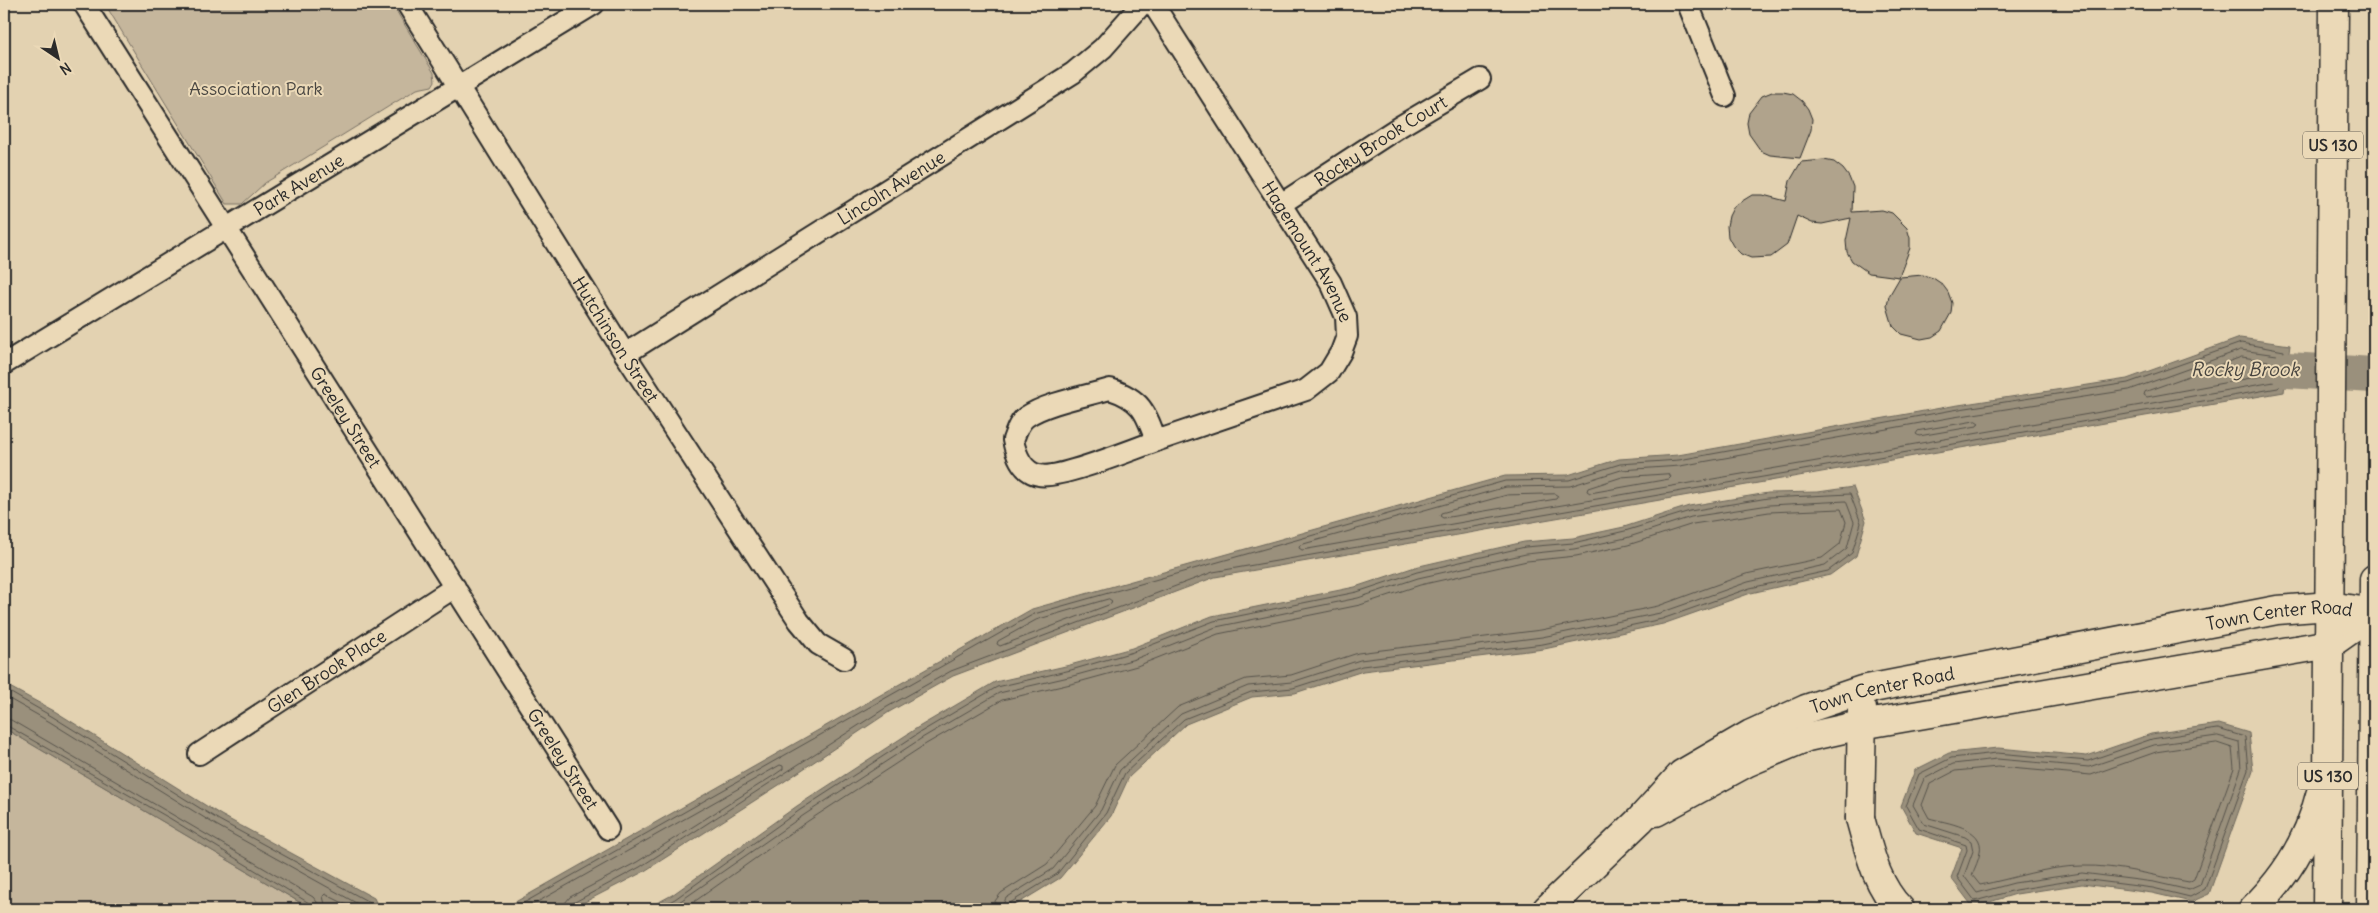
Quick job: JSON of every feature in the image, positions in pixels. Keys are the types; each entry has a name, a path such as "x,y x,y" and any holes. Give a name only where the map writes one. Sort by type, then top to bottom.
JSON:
{"main road":[{"name":"US 130","path":"2327,909 2334,4"},
{"name":"US 130","path":"2371,909 2374,579"},
{"name":"Town Center Road","path":"1547,909 1640,820 1682,774 1751,734 1806,709 1862,690 2278,610 2330,606 2374,613"},
{"name":"Town Center Road","path":"1640,820 1748,762 1807,737 1861,725 2330,644 2374,613"},
{"path":"1862,690 1860,818 1876,871 1891,900 1900,909"},
{"path":"2253,909 2269,893 2298,854 2315,817 2328,759"}],"street":[{"name":"Greeley Street","path":"84,4 608,829"},
{"name":"Hutchinson Street","path":"407,4 625,354 799,621 818,644 844,658"},
{"name":"Park Avenue","path":"4,364 227,230 594,4"},
{"name":"Lincoln Avenue","path":"625,354 1073,73 1103,48 1142,4"},
{"name":"Hagemount Avenue","path":"1153,4 1331,283 1346,318 1347,336 1341,352 1329,372 1306,390 1156,441 1050,476 1038,475 1028,471 1021,462 1013,440 1025,418 1043,409 1110,389 1132,398 1144,410 1156,441"},
{"path":"1688,4 1725,96"},
{"name":"Rocky Brook Court","path":"1281,204 1399,128 1480,79"},
{"name":"Glen Brook Place","path":"199,754 456,588"}],"green space":[{"name":"Association Park","path":"105,4 392,4 434,73 435,81 432,86 417,89 265,183 242,204 227,204"},
{"path":"4,728 311,909 4,909"}],"water":[{"name":"Rocky Brook","path":"2240,338 2290,345 2284,392 1215,577 953,676 889,712 643,872 571,909 503,909 1032,609 1505,476 1568,475 1619,459 1678,455 1952,406 2127,379"},
{"path":"1853,487 1866,521 1856,556 1830,575 1751,593 1663,624 1544,649 1363,671 1295,693 1252,697 1186,724 1129,777 1111,816 1060,878 1009,909 646,909 672,895 797,806 917,728 995,682 1070,665 1132,648 1212,616 1355,587 1415,567 1524,542 1573,538 1624,527 1689,506 1768,493 1818,492"},
{"path":"4,684 56,712 221,815 374,898 379,909 311,909 4,728"},
{"path":"2219,724 2249,733 2253,771 2209,894 2191,902 2152,893 2082,884 2016,894 1973,907 1951,878 1962,848 1916,833 1901,806 1915,770 1949,753 1998,748 2087,756 2151,734"}],"building":[{"path":"1772,92 1793,94 1808,109 1812,119 1811,130 1800,158 1770,155 1761,151 1749,134 1747,123 1749,113 1762,96"},
{"path":"1824,160 1834,162 1849,177 1853,187 1852,212 1882,210 1892,213 1907,228 1910,248 1899,277 1869,273 1852,261 1847,252 1846,241 1851,218 1822,224 1812,223 1797,216 1787,245 1771,257 1751,258 1741,254 1733,246 1728,237 1727,226 1734,206 1752,195 1763,195 1786,201 1790,181 1801,162"},
{"path":"1923,275 1933,278 1942,284 1948,292 1952,303 1951,313 1941,331 1932,337 1921,339 1901,334 1893,326 1887,306 1889,296 1900,277"}],"waterway":[{"name":"Rocky Brook","path":"2287,370 2374,375"}]}
